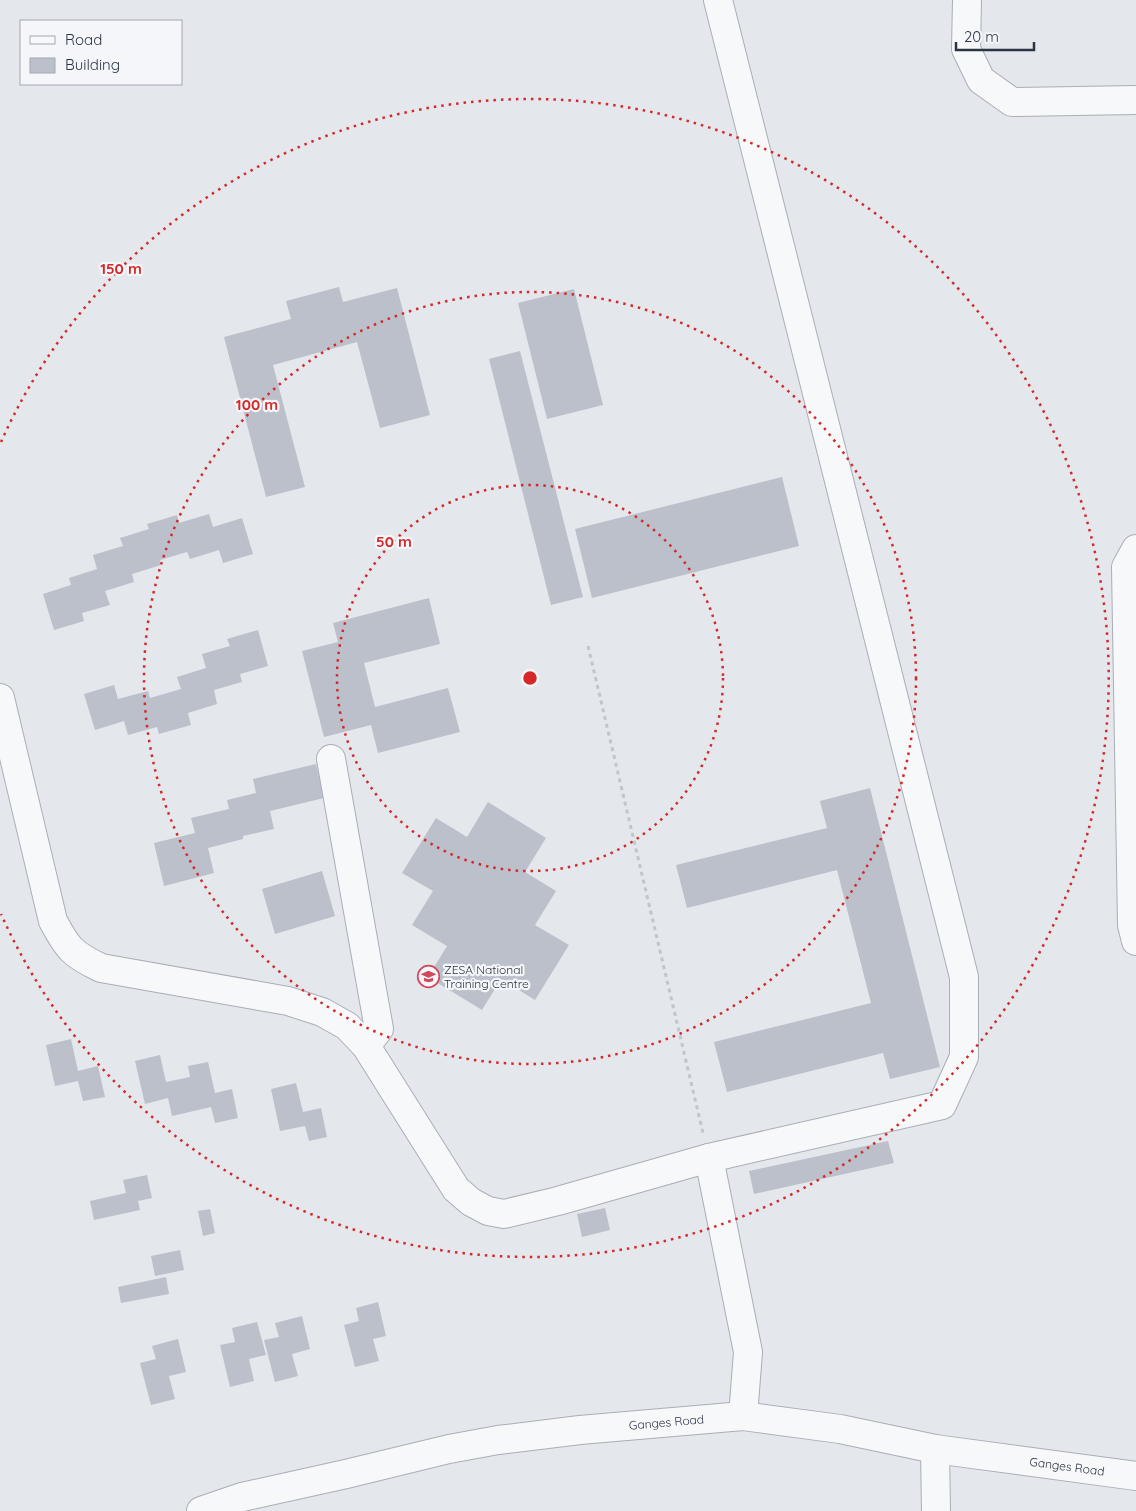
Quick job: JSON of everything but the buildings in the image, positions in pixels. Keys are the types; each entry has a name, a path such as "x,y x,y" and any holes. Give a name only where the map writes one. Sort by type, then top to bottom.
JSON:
{"street":[{"path":"0,698 53,921 66,945 81,959 101,968 288,1001 322,1012 346,1026 366,1046 456,1189 471,1202 488,1211 504,1214 558,1201 709,1158 942,1105 964,1057 964,977 718,0"},
{"path":"967,0 966,49 981,80 1012,102 1136,100"},
{"path":"1136,549 1126,567 1132,924 1136,941"},
{"path":"331,759 379,1029 366,1046"},
{"path":"709,1158 748,1352 743,1416"},
{"name":"Ganges Road","path":"201,1511 242,1497 449,1449 498,1440 580,1430 743,1416 840,1429 935,1449 1136,1476"},
{"path":"935,1449 936,1511"}],"path":[{"path":"588,646 709,1158"}],"place":[{"name":"ZESA National Training Centre","path":"428,977"}]}
